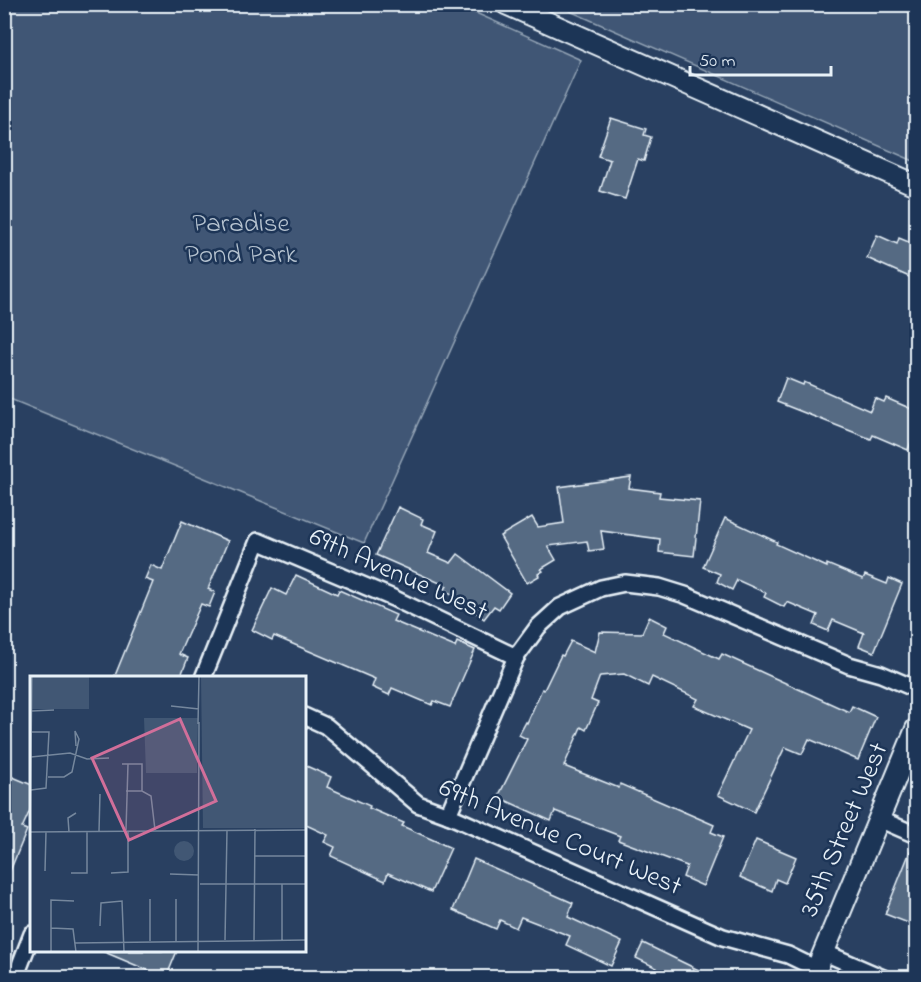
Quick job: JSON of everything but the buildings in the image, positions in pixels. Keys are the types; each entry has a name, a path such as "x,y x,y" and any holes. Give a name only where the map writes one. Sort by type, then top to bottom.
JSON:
{"street":[{"path":"506,4 916,185"},
{"name":"69th Avenue West","path":"204,674 258,541 393,598 516,657"},
{"path":"448,815 516,657 538,627 560,607 601,588 625,583 659,587 685,595 849,665 881,674 916,689"},
{"name":"69th Avenue Court West","path":"306,717 326,726 418,804 448,815 723,937 818,966"},
{"name":"35th Street West","path":"883,978 818,966 916,729"},
{"path":"879,819 916,835"},
{"path":"15,978 30,939"}],"green space":[{"name":"Paradise Pond Park","path":"4,5 458,5 581,60 364,543 5,397"},
{"path":"556,5 916,5 916,162"}]}
